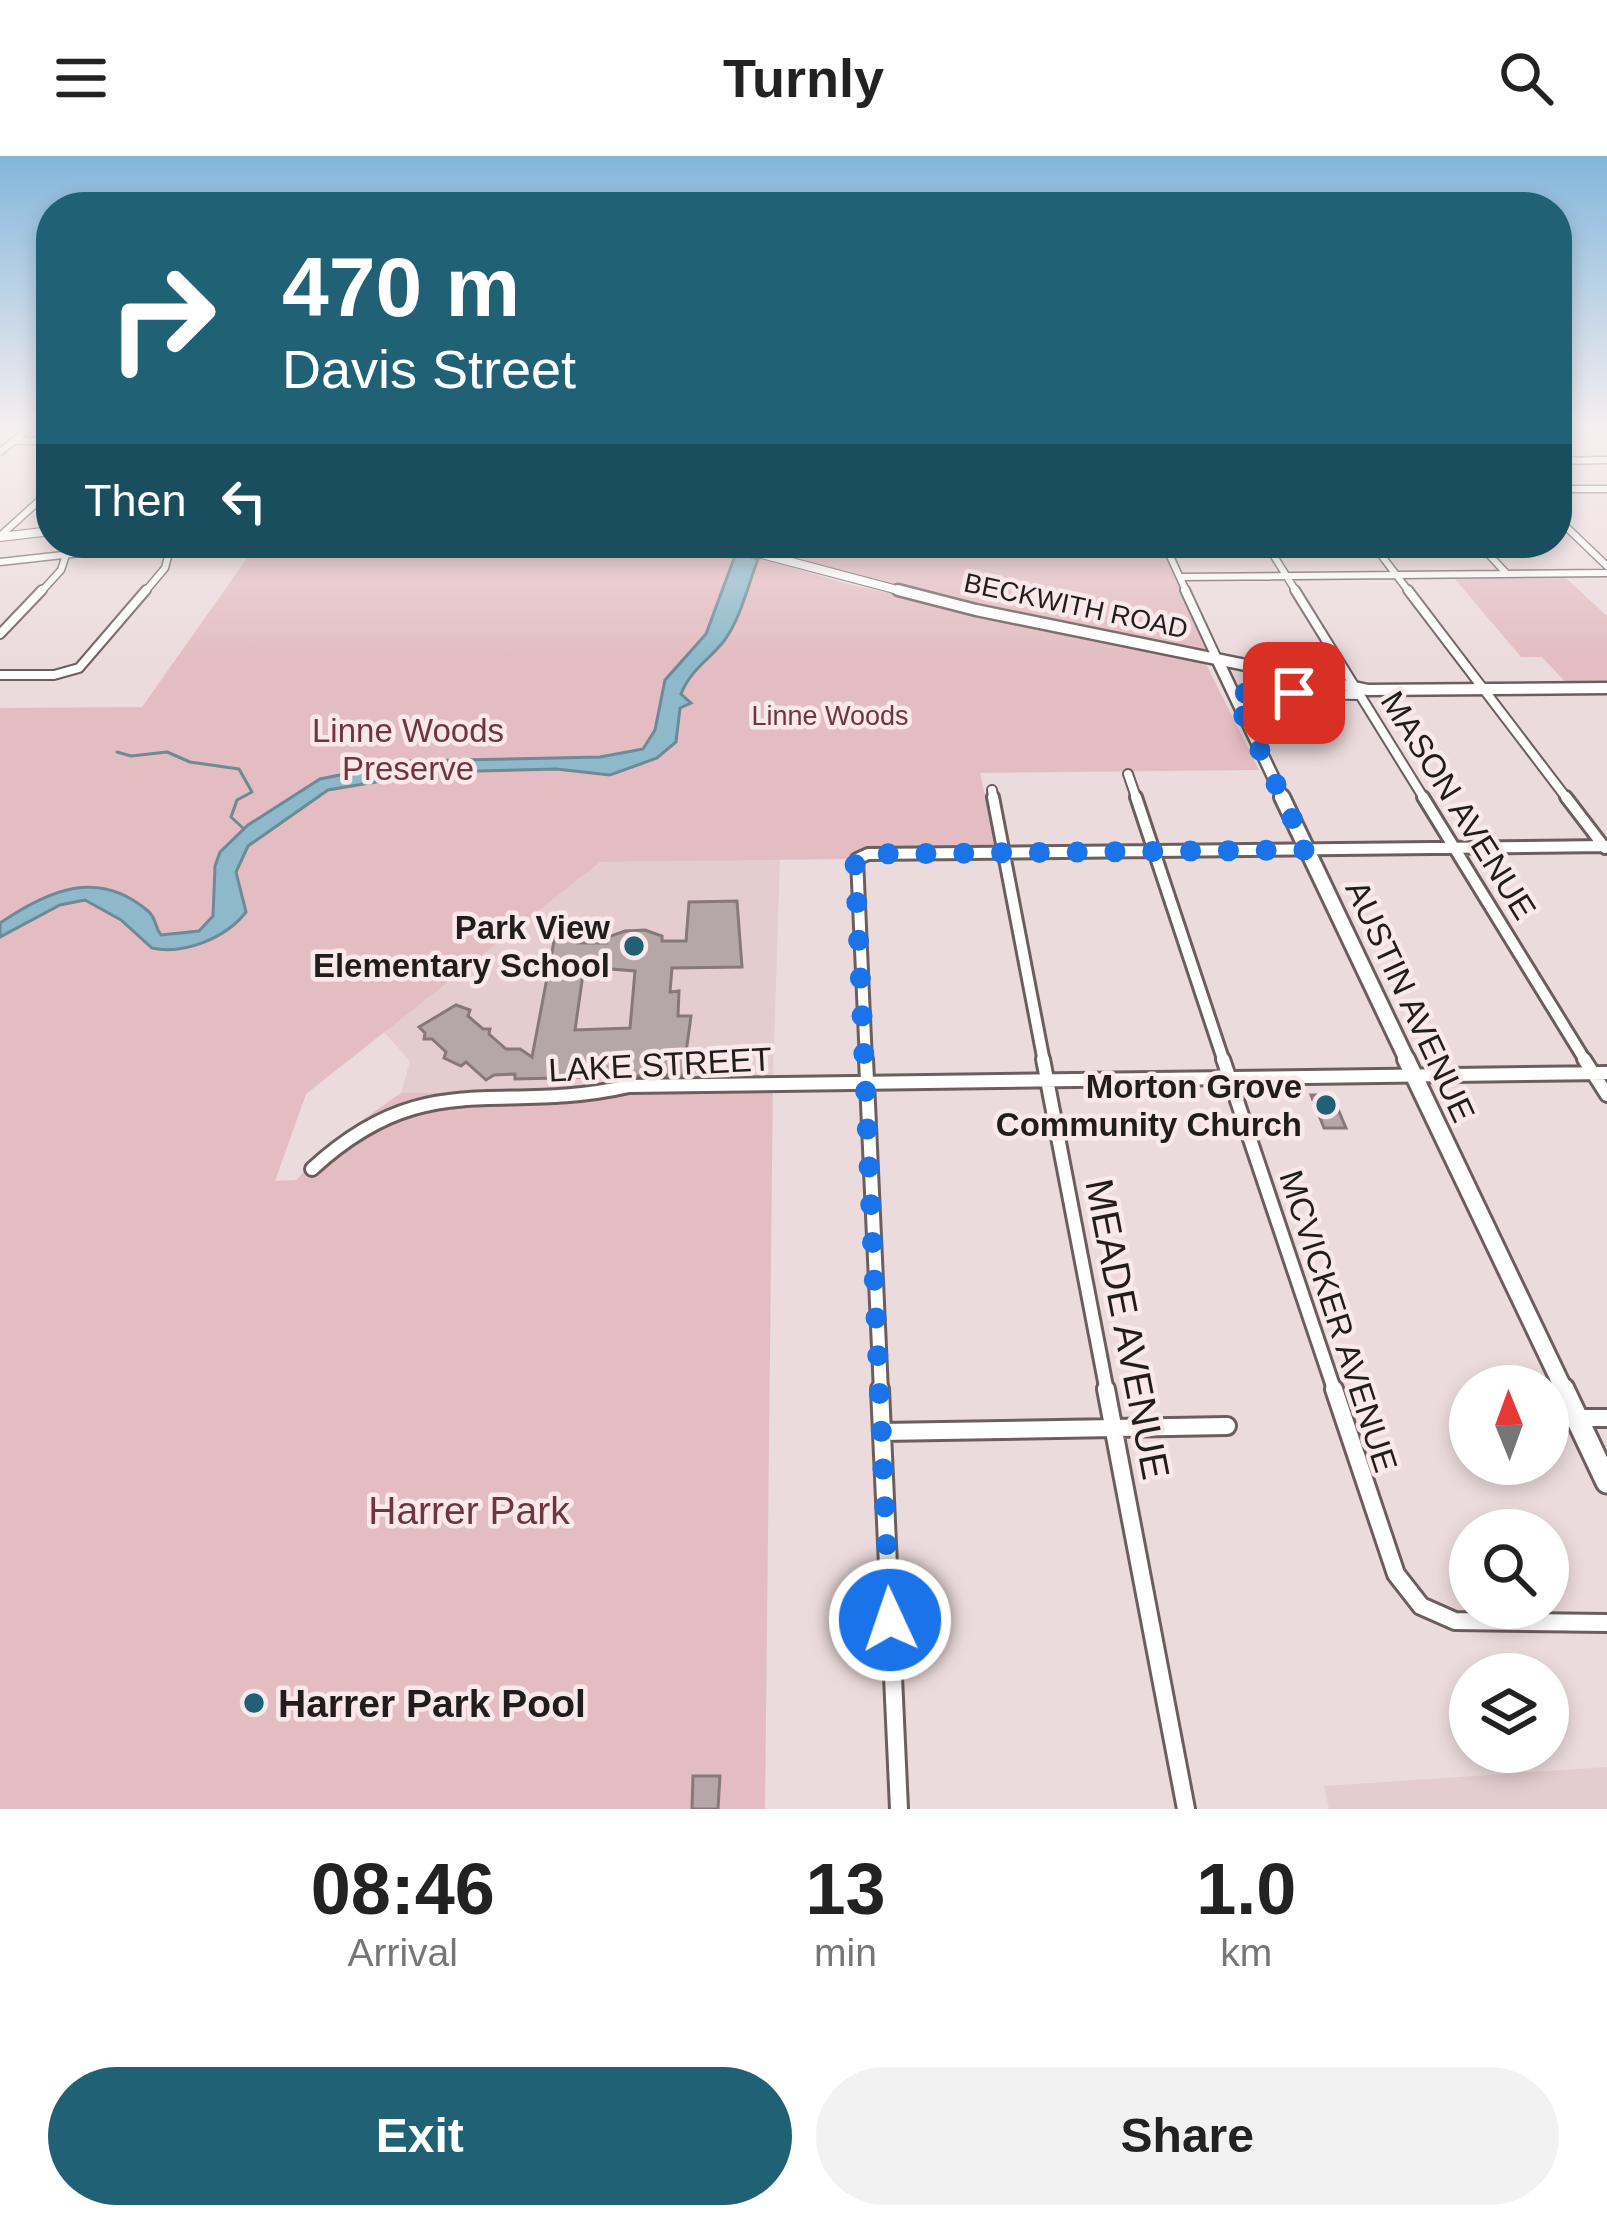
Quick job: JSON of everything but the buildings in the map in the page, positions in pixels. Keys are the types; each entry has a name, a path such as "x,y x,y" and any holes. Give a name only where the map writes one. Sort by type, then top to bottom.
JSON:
{"street":[{"path":"0,536 35,504"},
{"path":"0,536 36,532"},
{"path":"1572,533 1607,569"},
{"path":"0,562 38,558"},
{"path":"0,634 61,570 65,558"},
{"path":"0,675 71,672 85,664 165,568 166,558"},
{"name":"BECKWITH ROAD","path":"776,558 976,610 1357,691 1607,688"},
{"name":"AUSTIN AVENUE","path":"1172,558 1607,1482"},
{"name":"MASON AVENUE","path":"1275,558 1600,1073 1607,1095"},
{"path":"1383,558 1606,848"},
{"path":"1492,558 1507,574"},
{"path":"1181,577 1607,569"},
{"path":"1233,693 1357,691"},
{"name":"MCVICKER AVENUE","path":"1128,773 1387,1554 1406,1591 1437,1616 1478,1624 1607,1622"},
{"name":"MEADE AVENUE","path":"992,790 1186,1809"},
{"path":"899,1809 857,859 868,854 1606,848"},
{"name":"LAKE STREET","path":"312,1169 364,1127 422,1101 580,1097 629,1086 1600,1073"},
{"path":"1577,1418 1607,1418"},
{"path":"882,1432 1227,1426"}],"shaded area":[{"name":"Park View Elementary School","path":"780,859 773,1076 623,1079 567,1092 401,1093 410,1061 383,1031 599,862"},
{"path":"1607,1767 1607,1809 1329,1809 1324,1786 1569,1773"}],"green space":[{"path":"247,558 758,558 852,585 1205,662 1259,770 980,773 996,846 992,849 861,851 847,859 600,862 306,1094 275,1181 296,1180 338,1137 401,1093 567,1092 623,1079 773,1076 765,1809 0,1809 0,708 142,707"},
{"path":"789,558 1168,558 1210,650 1206,653 875,583"},
{"path":"1566,578 1607,616 1607,686 1570,687 1542,657 1521,657 1455,579"}],"water":[{"path":"734,558 758,559 730,632 685,685 681,694 691,703 680,708 676,742 657,758 610,775 556,769 435,772 328,790 248,846 236,872 246,912 227,930 191,947 152,948 121,920 85,900 60,905 0,937 0,923 37,901 92,887 129,898 151,914 161,935 199,931 213,916 220,852 248,825 320,779 410,761 600,757 643,749 655,730 665,680 706,634"}],"waterway":[{"path":"117,752 131,756 167,752 190,762 239,769 252,792 237,800 231,817 244,829"}],"place":[{"name":"Park View Elementary School","path":"634,946"},
{"name":"Morton Grove Community Church","path":"1326,1105"},
{"name":"Harrer Park Pool","path":"254,1703"}],"route":[{"path":"890,1620 855,863 868,854 1307,850 1233,693 1294,693"}],"park label":[{"name":"Linne Woods","path":"830,716"},
{"name":"Linne Woods Preserve","path":"408,749"},
{"name":"Harrer Park","path":"469,1510"}]}
